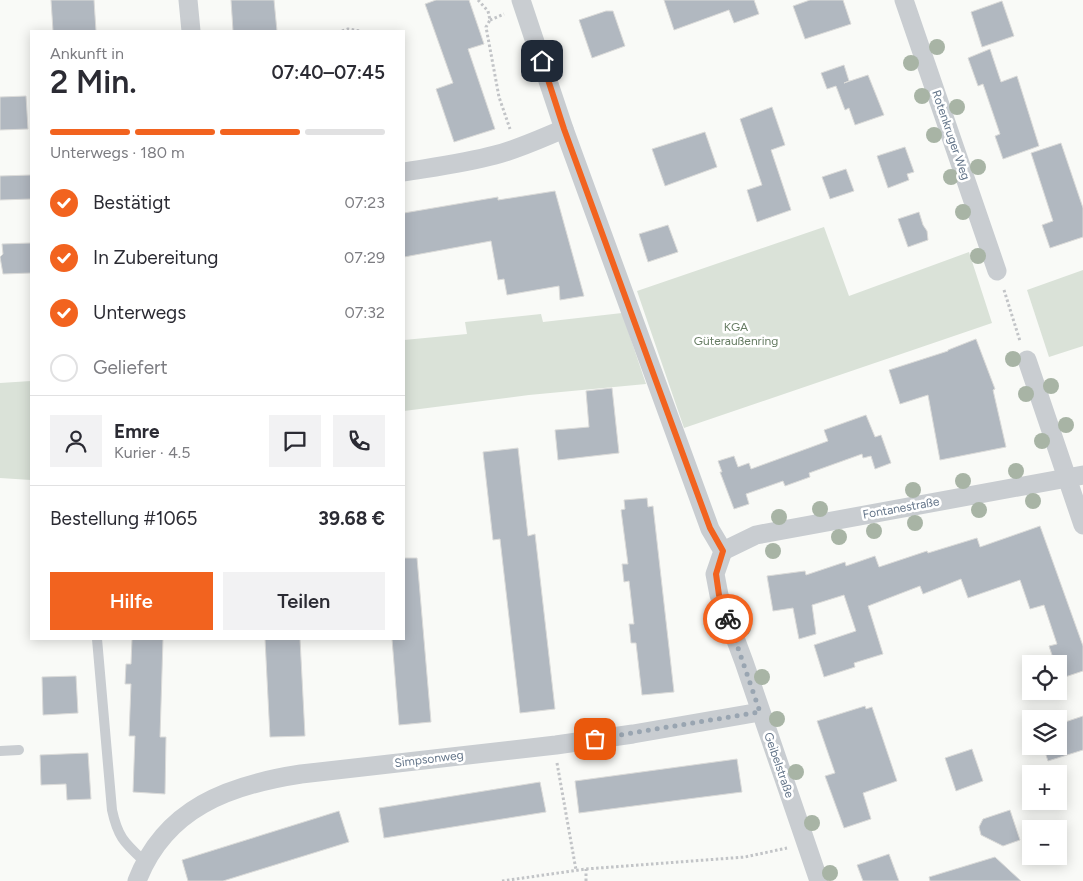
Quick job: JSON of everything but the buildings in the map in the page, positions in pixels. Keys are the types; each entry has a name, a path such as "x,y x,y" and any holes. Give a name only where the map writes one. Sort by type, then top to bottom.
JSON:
{"street":[{"path":"188,0 191,30"},
{"path":"521,0 564,129 710,528 723,551"},
{"name":"Rotenkruger Weg","path":"904,0 997,271"},
{"path":"405,172 466,162 518,148 564,129"},
{"path":"1027,360 1075,476 1083,525"},
{"name":"Fontanestraße","path":"723,551 756,535 1075,476"},
{"name":"Geibelstraße","path":"723,551 716,574 719,595 819,881"},
{"name":"Simpsonweg","path":"138,881 158,841 177,822 189,813 224,794 261,781 302,774 556,745 760,712"}],"lane":[{"path":"97,640 111,800 116,827 126,845 146,862"},
{"path":"0,751 19,750"}],"path":[{"path":"478,0 488,11 490,20 486,27 499,97 518,148"},
{"path":"1006,298 1027,360"},
{"path":"557,760 576,870"},
{"path":"502,881 586,869 745,857 789,847"},
{"path":"586,869 586,881"}],"green space":[{"name":"KGA Güteraußenring","path":"824,227 849,296 969,252 992,323 684,428 637,291"},
{"path":"1083,270 1083,346 1049,357 1027,290"},
{"path":"622,313 646,384 529,395 405,411 405,340 467,334 465,322 541,314 543,322"},
{"path":"30,381 30,480 0,478 0,383"}],"way so far":[{"path":"595,739 760,712 728,619"}],"route":[{"path":"542,61 564,129 710,528 723,551 716,574 719,595 728,619"}]}
